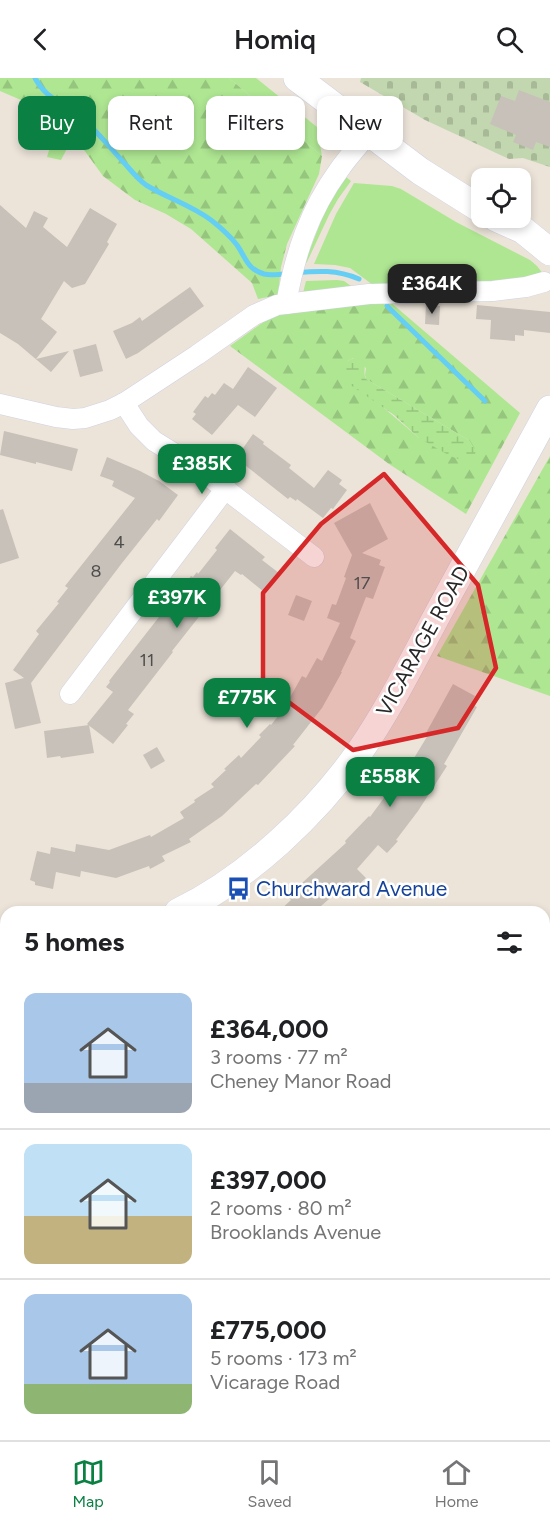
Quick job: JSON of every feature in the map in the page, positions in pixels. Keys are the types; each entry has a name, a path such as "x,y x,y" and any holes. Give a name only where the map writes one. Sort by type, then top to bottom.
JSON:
{"main road":[{"path":"297,78 320,96"},
{"path":"391,150 471,203"},
{"path":"518,228 550,252"},
{"path":"523,230 550,233"},
{"name":"VICARAGE ROAD","path":"191,906 230,880 284,838 346,771 394,695 550,409"}],"street":[{"path":"286,304 294,261 302,237 317,205 339,170 356,150"},
{"path":"0,404 72,419 95,415 124,403 267,308 398,292 493,291 544,282"},
{"path":"124,403 139,426 154,441 226,488 314,557"},
{"path":"70,694 226,488"}],"highlighted area":[{"path":"384,474 478,585 496,668 458,728 353,750 263,683 263,593 321,524"}],"green space":[{"path":"0,78 229,78 250,96 206,96 206,150 305,150 305,142 322,156 319,174 287,244 281,267 278,295 258,299 252,283 191,229 166,214 135,200 103,176 84,150 96,150 96,96 18,96 18,99 0,91"},
{"path":"229,78 256,78 278,96 250,96"},
{"path":"361,78 550,78 550,167 523,158 509,159 425,120 403,107 403,96 384,96 360,82"},
{"path":"305,117 317,127 317,150 321,150 322,156 305,142"},
{"path":"49,150 66,150 61,160 47,157"},
{"path":"346,177 351,181 329,215 304,265 326,208"},
{"path":"354,183 392,186 401,189 456,222 530,260 544,275 493,284 373,285 350,268 314,264 336,214"},
{"path":"306,281 344,281 351,286 352,290 303,293"},
{"path":"389,301 520,413 466,514 389,464 230,346 276,313","holes":["353,358 366,368 366,379 470,441 419,438 377,402 344,368"]},
{"path":"359,357 365,366 366,379 470,441 476,451 473,459 467,462 450,456 419,438 394,415 349,384 344,375 344,367 349,360"},
{"path":"550,456 550,696 437,656"}],"building":[{"path":"519,90 550,102 550,147 536,142 533,150 513,142 516,135 490,124 501,96 515,101"},
{"path":"0,205 26,228 34,211 48,218 43,227 67,247 90,208 117,224 107,242 109,244 85,284 72,288 64,281 41,319 57,332 36,359 69,351 51,372 18,344 0,333"},
{"path":"190,287 204,306 126,359 113,331 140,317 142,321"},
{"path":"426,305 440,306 439,325 425,324"},
{"path":"477,305 550,312 550,333 524,330 524,336 515,335 515,341 490,339 491,320 476,319"},
{"path":"96,344 103,371 80,377 73,350"},
{"path":"248,367 277,388 255,417 238,405 212,435 192,419 196,414 193,412 205,396 208,398 212,393 215,395 224,383 233,389"},
{"path":"4,431 78,449 72,471 0,455"},
{"path":"253,434 291,465 289,468 314,488 328,470 342,480 339,484 347,490 333,509 331,508 323,518 297,499 296,501 290,497 288,499 236,458"},
{"path":"107,457 159,481 178,495 159,521 157,519 122,563 31,683 41,723 15,729 5,683 24,678 13,670 39,634 36,631 59,603 57,602 68,588 65,586 135,498 112,486 114,481 100,476"},
{"path":"370,503 388,539 362,553 381,560 379,565 385,567 373,599 366,597 350,638 356,641 342,672 322,708 293,745 295,746 258,785 256,784 222,816 189,839 191,842 162,856 165,861 150,869 149,866 116,878 81,871 80,877 56,872 53,889 35,885 35,882 30,880 37,851 50,854 51,847 75,852 76,844 109,850 150,835 151,837 184,818 180,812 214,787 211,784 226,770 224,769 239,755 241,758 261,737 259,735 271,725 289,702 302,676 306,678 317,658 322,661 340,623 327,618 332,604 336,605 352,555 334,523"},
{"path":"3,509 19,558 0,564 0,510"},
{"path":"230,529 265,557 262,560 279,573 264,592 235,571 128,710 134,714 113,744 87,724 113,692 106,687 109,681 191,576 193,577 197,572 198,574"},
{"path":"296,595 312,601 304,621 288,615"},
{"path":"453,684 475,696 471,704 477,707 444,764 447,766 396,840 398,841 387,853 378,845 357,869 366,878 356,887 350,881 321,906 284,906 291,900 289,898 293,895 291,893 346,843 345,841 370,817 392,787 394,788 428,735 426,733"},
{"path":"89,725 94,753 47,758 44,731"},
{"path":"157,747 165,761 151,769 143,755"}],"waterway":[{"path":"35,78 48,94 90,125 143,183 211,220 231,238 258,272 270,275 334,272 359,279"},
{"path":"387,306 485,401"}],"place":[{"name":"Churchward Avenue","path":"238,889"}]}
